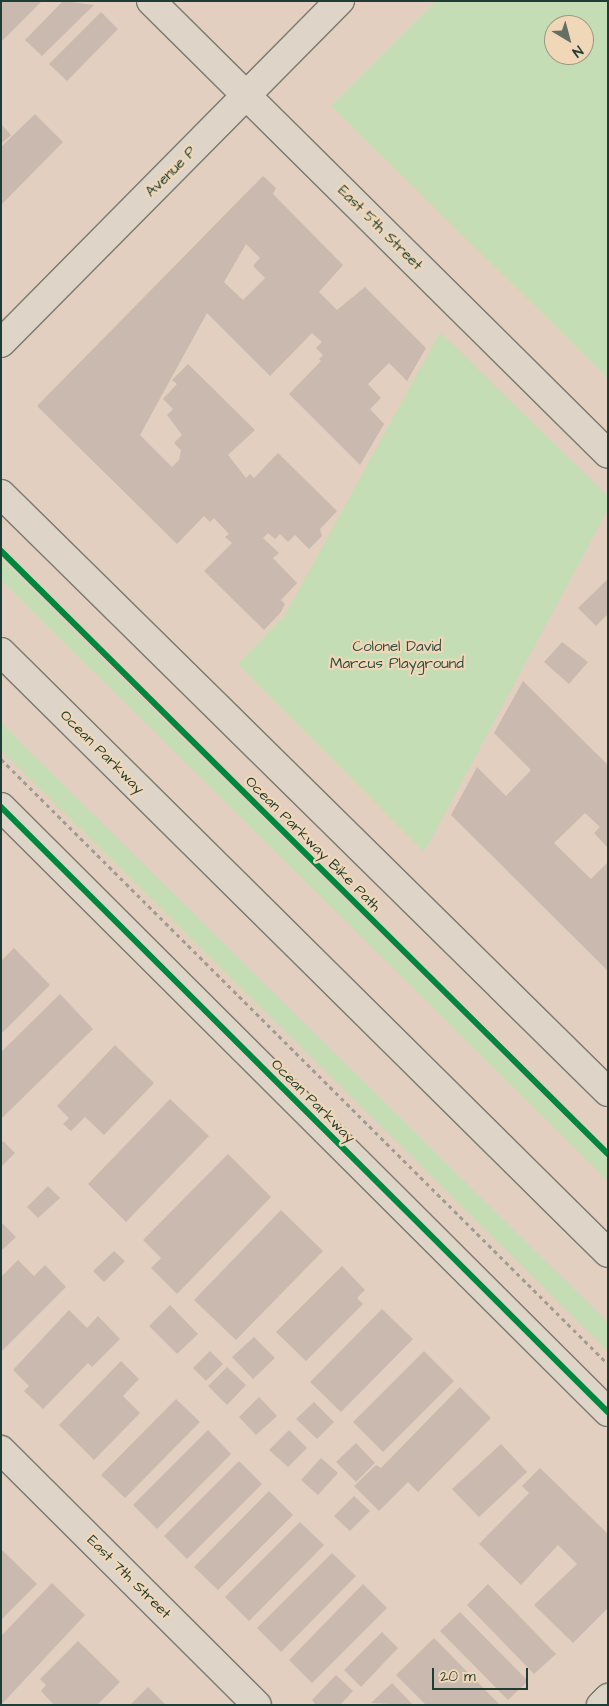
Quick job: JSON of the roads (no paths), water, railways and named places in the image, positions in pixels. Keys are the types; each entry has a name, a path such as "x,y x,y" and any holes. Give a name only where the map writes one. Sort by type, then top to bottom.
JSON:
{"street":[{"name":"East 5th Street","path":"151,1 608,454"},
{"name":"Avenue P","path":"1,343 340,1"},
{"path":"1,494 608,1092"},
{"name":"Ocean Parkway","path":"1,652 608,1254"},
{"name":"Ocean Parkway","path":"1,807 608,1412"},
{"name":"East 7th Street","path":"1,1450 257,1705"},
{"path":"601,1705 608,1698"}],"park label":[{"name":"Colonel David Marcus Playground","path":"397,654"}]}
